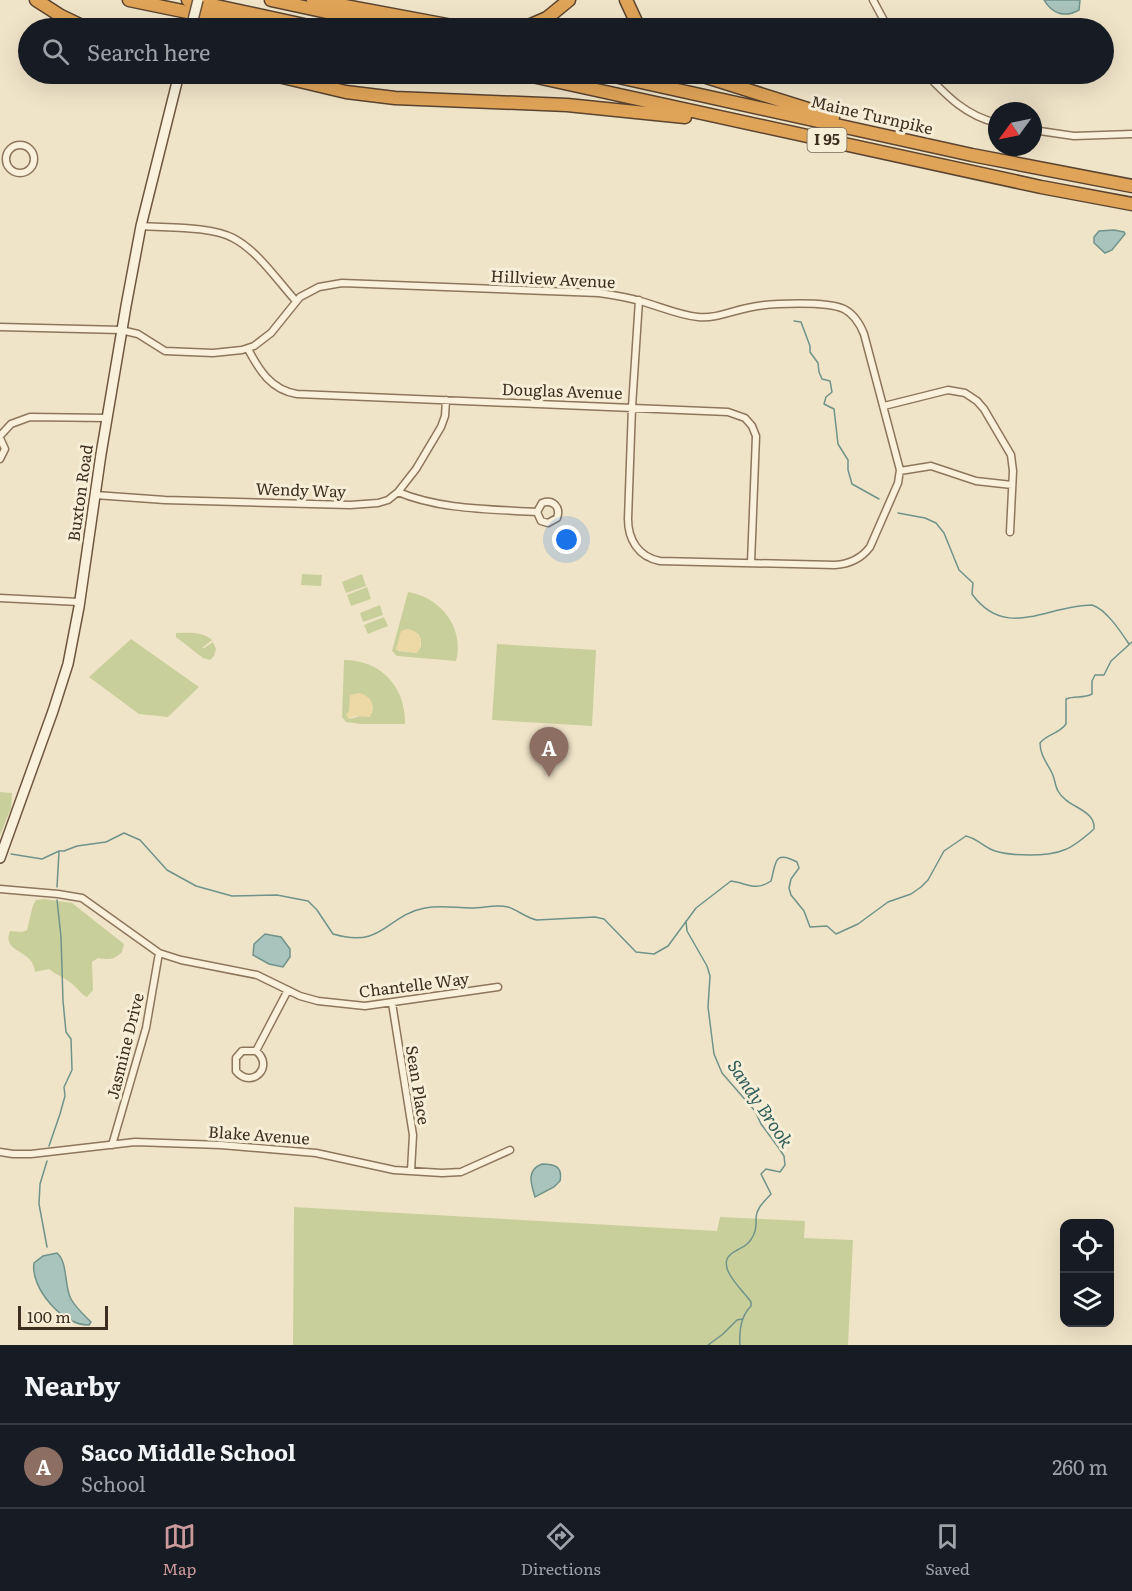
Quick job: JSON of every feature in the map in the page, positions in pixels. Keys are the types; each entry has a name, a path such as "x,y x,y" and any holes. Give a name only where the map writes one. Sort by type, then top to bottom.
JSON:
{"highway":[{"path":"36,0 65,18"},
{"path":"129,0 217,18"},
{"path":"188,0 272,18"},
{"path":"271,0 355,18"},
{"path":"313,0 410,18"},
{"path":"547,18 561,9 569,0"},
{"path":"626,0 634,18"},
{"path":"312,84 375,96 603,107 769,128"},
{"name":"Maine Turnpike","path":"569,84 1041,188 1132,204"},
{"name":"Maine Turnpike","path":"651,84 1022,165 1132,186"},
{"path":"728,84 891,136"}],"main road":[{"path":"193,18 198,0"},
{"name":"Buxton Road","path":"0,858 58,698 68,664 121,330 141,226 176,84"}],"street":[{"path":"873,0 883,18"},
{"path":"936,84 956,105 975,116 988,120"},
{"path":"1042,131 1074,136 1132,134"},
{"path":"14,146 23,146 33,155 31,168 24,172 15,172 3,163 14,146"},
{"path":"141,226 200,231 232,237 257,258 295,300"},
{"name":"Hillview Avenue","path":"248,349 271,333 295,300 316,288 342,283 599,293 639,300 699,317 715,316 763,305 820,305 843,309 852,314 861,327 900,471"},
{"path":"639,300 628,523 630,535 637,548 647,557 660,561 835,565 855,560 870,547 898,483 900,471 931,466 976,481 1012,485"},
{"path":"0,327 121,330 138,334 165,351 224,352 248,349"},
{"name":"Douglas Avenue","path":"248,349 268,379 286,392 632,407 728,412 741,415 750,422 755,431 756,440 751,563"},
{"path":"884,406 948,390 958,391 972,397 984,409 1011,455 1013,466 1010,532"},
{"path":"446,400 444,422 421,461 398,492 423,501 447,505 537,512"},
{"path":"0,459 5,449 0,437 11,424 30,417 107,418"},
{"name":"Wendy Way","path":"95,495 165,500 350,505 378,503 388,500 398,492"},
{"path":"0,598 79,602"},
{"name":"Chantelle Way","path":"0,890 82,898 159,953 181,960 257,975 309,999 339,1005 365,1006 392,1003 498,987"},
{"name":"Jasmine Drive","path":"112,1144 146,1028 159,953"},
{"path":"256,1051 288,990"},
{"name":"Sean Place","path":"392,1003 412,1135 411,1171"},
{"path":"247,1050 256,1051 264,1063 261,1072 253,1078 243,1077 235,1067 238,1054 247,1050"},
{"name":"Blake Avenue","path":"0,1152 22,1155 112,1144 160,1142 291,1149 411,1171 436,1173 461,1172 510,1150"}],"green space":[{"path":"302,574 322,575 321,586 301,585"},
{"path":"362,574 366,586 346,593 342,582"},
{"path":"367,587 371,599 351,606 347,595"},
{"path":"408,592 420,595 440,607 453,626 457,637 456,661 397,656 392,651","holes":["421,638 421,646 417,653 399,651 396,647"]},
{"path":"380,605 383,615 363,622 360,613"},
{"path":"384,617 388,626 368,634 364,625"},
{"path":"176,633 195,633 208,637 212,640 202,648 213,642 216,649 214,656 210,660 203,658 176,637"},
{"path":"131,639 199,687 168,717 139,714 89,677"},
{"path":"497,644 596,650 592,726 492,720"},
{"path":"344,660 357,661 380,670 396,687 401,698 405,724 361,724 346,722 342,717","holes":["373,705 372,713 349,719 349,711"]},
{"path":"0,792 12,793 11,808 0,835"},
{"path":"36,900 72,903 124,944 122,952 116,957 98,958 92,962 93,990 87,997 49,969 35,972 29,959 10,944 8,938 10,931 27,930 33,905"},
{"path":"294,1207 717,1231 720,1217 805,1221 804,1238 853,1240 848,1345 293,1345"}],"sand":[{"path":"407,629 419,635 421,645 417,653 396,650 401,631"},
{"path":"359,693 367,696 371,701 370,717 354,716 349,719 346,715 349,711 350,695"}],"water":[{"path":"1044,0 1080,0 1079,10 1069,14 1059,13 1051,9"},
{"path":"1114,230 1125,234 1112,250 1105,253 1094,243 1094,237 1099,231"},
{"path":"265,934 281,937 290,949 290,957 283,967 269,964 253,955 254,944"},
{"path":"542,1164 557,1167 561,1176 560,1181 554,1187 535,1197 531,1178 534,1170"},
{"path":"57,1253 63,1262 71,1299 91,1322 89,1325 79,1324 59,1312 50,1304 37,1283 34,1263 43,1256"}],"waterway":[{"path":"794,321 801,322 810,352 818,363 822,379 830,381 832,392 826,397 824,404 834,409 838,444 848,460 852,484 879,499"},
{"path":"898,513 925,518 936,523 944,533 959,570 973,583 972,594 985,608 999,616 1028,617 1075,606 1092,605 1108,616 1129,644"},
{"path":"11,854 42,859 77,846 106,842 124,833 140,840 167,870 196,886 232,896 277,895 308,901 333,934 350,937 374,934 401,917 425,908 499,906 512,908 537,920 595,917 604,919 636,952 654,954 668,946 696,908 731,881 751,886 765,884 771,881 777,860 784,857 797,862 799,868 791,879 789,888 791,895 804,911 810,927 827,926 836,934 858,924 888,902 911,894 921,887 928,880 944,851 966,836 1002,853 1039,855 1068,848 1094,829 1090,817 1062,797 1058,791 1053,775 1042,755 1040,743 1066,724 1066,699 1092,694 1092,681 1095,675 1104,675 1111,661 1132,642"},
{"path":"57,887 59,852"},
{"path":"49,1146 65,1096 64,1087 72,1070 71,1039 66,1032 63,1001 57,900"},
{"name":"Sandy Brook","path":"686,921 687,931 707,966 710,976 708,1007 714,1054 722,1073 755,1111 761,1124 784,1156 785,1165 780,1172 766,1169 761,1174 771,1194 758,1211 753,1236 749,1242 727,1259 728,1272 751,1302 741,1324 740,1345"},
{"path":"47,1161 40,1184 39,1204 47,1247"},
{"name":"Sandy Brook","path":"708,1345 737,1320 742,1319"}],"place":[{"name":"Saco Middle School","path":"549,777"}]}
